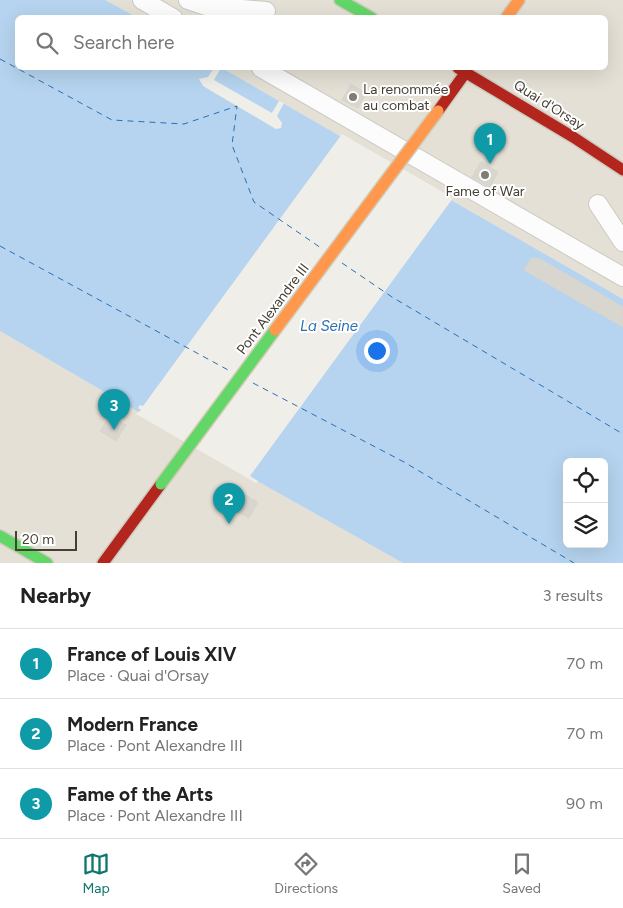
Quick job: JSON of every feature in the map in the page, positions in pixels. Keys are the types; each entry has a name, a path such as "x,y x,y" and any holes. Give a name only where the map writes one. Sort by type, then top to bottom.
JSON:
{"main road":[{"path":"340,0 367,15"},
{"path":"508,15 520,0"},
{"name":"Pont Alexandre III","path":"103,563 438,111 463,70"},
{"name":"Quai d'Orsay","path":"466,70 623,170"},
{"path":"0,536 47,563"}],"street":[{"path":"142,0 168,15"},
{"path":"188,0 206,6 266,11"},
{"path":"264,70 623,277"},
{"path":"598,204 623,242"}],"shaded area":[{"path":"105,0 623,0 623,299 225,70 608,70 608,15 131,15"},
{"path":"0,331 250,477 403,563 0,563"}],"water":[{"name":"La Seine","path":"0,0 105,0 132,15 15,15 15,70 225,70 623,299 623,563 403,563 250,477 0,331"}],"pier":[{"path":"213,70 220,70 214,80 272,113 279,101 284,103 277,116 282,123 281,128 276,129 203,86 199,79 208,77"},
{"path":"342,134 453,198 250,476 258,481 256,483 136,414 141,410 138,408 140,405 143,406"}],"building":[{"path":"351,84 366,93 358,108 342,100"},
{"path":"481,162 498,172 490,187 472,177"},
{"path":"532,258 540,259 623,307 623,327 524,270"},
{"path":"110,416 126,425 116,441 100,431"},
{"path":"242,493 258,502 249,518 232,509"}],"ferry route":[{"path":"0,59 15,67"},
{"path":"20,70 112,120 184,124 237,106 232,145 254,202 321,248"},
{"path":"0,246 230,371"},
{"path":"342,263 392,297 623,434"},
{"path":"253,383 404,462 574,563"}],"traffic: fast":[{"path":"340,0 367,15"},
{"path":"161,484 275,330"},
{"path":"0,536 47,563"}],"traffic: slow":[{"path":"508,15 519,0"},
{"path":"275,330 438,111"}],"traffic: jam":[{"path":"461,70 573,137 623,170"},
{"path":"438,111 466,72"},
{"path":"103,563 161,484"}],"place":[{"name":"La renommée au combat","path":"353,97"},
{"name":"France of Louis XIV","path":"490,164"},
{"name":"Fame of War","path":"485,175"},
{"name":"Fame of the Arts","path":"114,430"},
{"name":"Modern France","path":"229,524"}]}
